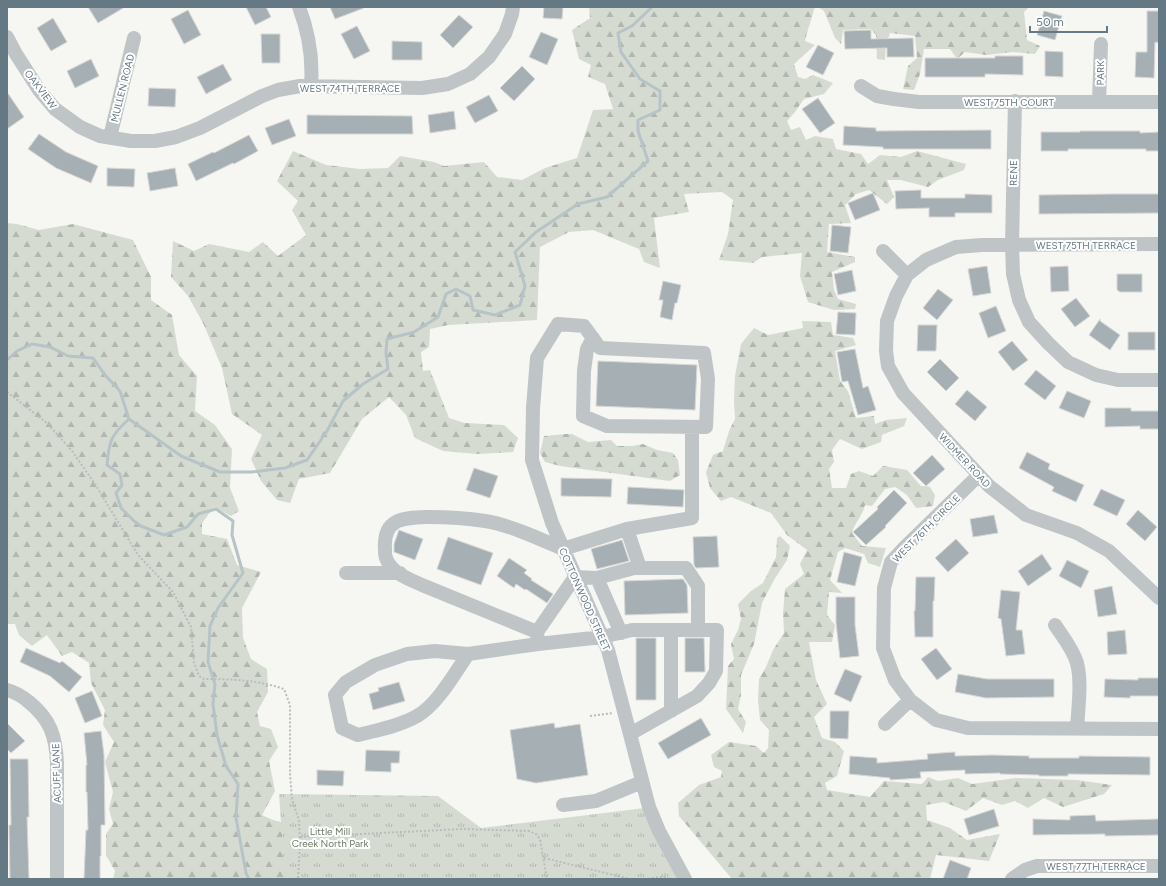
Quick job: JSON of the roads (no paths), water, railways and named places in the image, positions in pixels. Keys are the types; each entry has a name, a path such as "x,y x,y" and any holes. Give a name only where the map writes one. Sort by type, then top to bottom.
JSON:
{"street":[{"path":"299,7 306,24 310,47 312,69 311,86"},
{"name":"WEST 74TH TERRACE","path":"110,137 131,141 155,141 176,137 200,128 262,96 278,90 300,86 422,88 448,84 470,74 489,56 505,34 513,7"},
{"name":"OAKVIEW","path":"7,37 39,90 55,109 80,127 100,136 110,137"},
{"name":"MULLEN ROAD","path":"110,137 134,38"},
{"name":"PARK","path":"1099,102 1101,44"},
{"name":"WEST 75TH COURT","path":"861,86 877,96 919,102 1159,102"},
{"name":"RENE","path":"1015,102 1012,245 1013,274 1019,300 1029,322 1068,362 1096,375 1118,380 1159,380"},
{"name":"WEST 75TH TERRACE","path":"1012,245 1159,244"},
{"name":"WIDMER ROAD","path":"1012,245 956,247 926,260 907,275 896,296 887,321 886,351 888,366 903,393 989,486 1026,515 1077,533 1109,551 1159,598"},
{"path":"882,251 907,275"},
{"name":"COTTONWOOD STREET","path":"593,338 584,326 558,324 537,358 533,408 532,460 552,523 608,650 642,782 658,832 686,879"},
{"path":"593,338 600,348 704,353 708,379 706,427 607,426 583,416 584,371 587,349 593,338"},
{"path":"538,638 422,585 393,569 386,558 385,544 387,530 394,522 407,518 448,517 487,521 540,539 563,549 627,529 692,518 692,427"},
{"name":"WEST 76TH CIRCLE","path":"980,476 891,562 884,588 884,648 895,680 910,700 936,720 968,728 1159,729"},
{"path":"627,529 640,568"},
{"path":"538,638 575,577 597,578 634,568 686,568 698,586 698,630"},
{"path":"346,573 400,573"},
{"path":"597,578 621,633"},
{"path":"1055,625 1071,649 1077,663 1079,676 1078,729"},
{"path":"468,654 433,704 418,716 358,735 342,728 336,695 346,682 375,665 408,654 436,651 468,654 538,638 602,637 632,630 717,630 716,671 697,696 630,734"},
{"path":"671,630 671,711"},
{"name":"ACUFF LANE","path":"7,690 24,698 36,708 46,719 53,732 57,763 57,879"},
{"path":"885,724 910,700"},
{"path":"563,805 596,801 642,782"},
{"name":"WEST 77TH TERRACE","path":"1012,879 1025,870 1037,866 1159,866"}],"waterway":[{"path":"129,419 181,456 220,472 251,472 285,468 307,460 327,431 343,401 363,384 388,369 386,353 387,339 414,332 438,317 446,294 456,289 470,296 473,310 495,315 520,305 525,286 515,252 536,232 578,204 607,197 648,161 638,131 638,120 660,110 660,91 640,79 621,52 618,33 632,26 652,7"},
{"path":"7,360 17,351 32,344 50,347 68,356 93,358 105,375 120,391 129,419 118,430 112,439 107,465 120,474 122,485 116,493 121,508 141,526 164,535 187,527 198,514 216,509 233,521 232,535 243,573 218,608 210,626 208,662 215,684 213,704 217,735 226,766 238,784 236,818 246,873 249,879"}],"park label":[{"name":"Little Mill Creek North Park","path":"330,836"}]}
